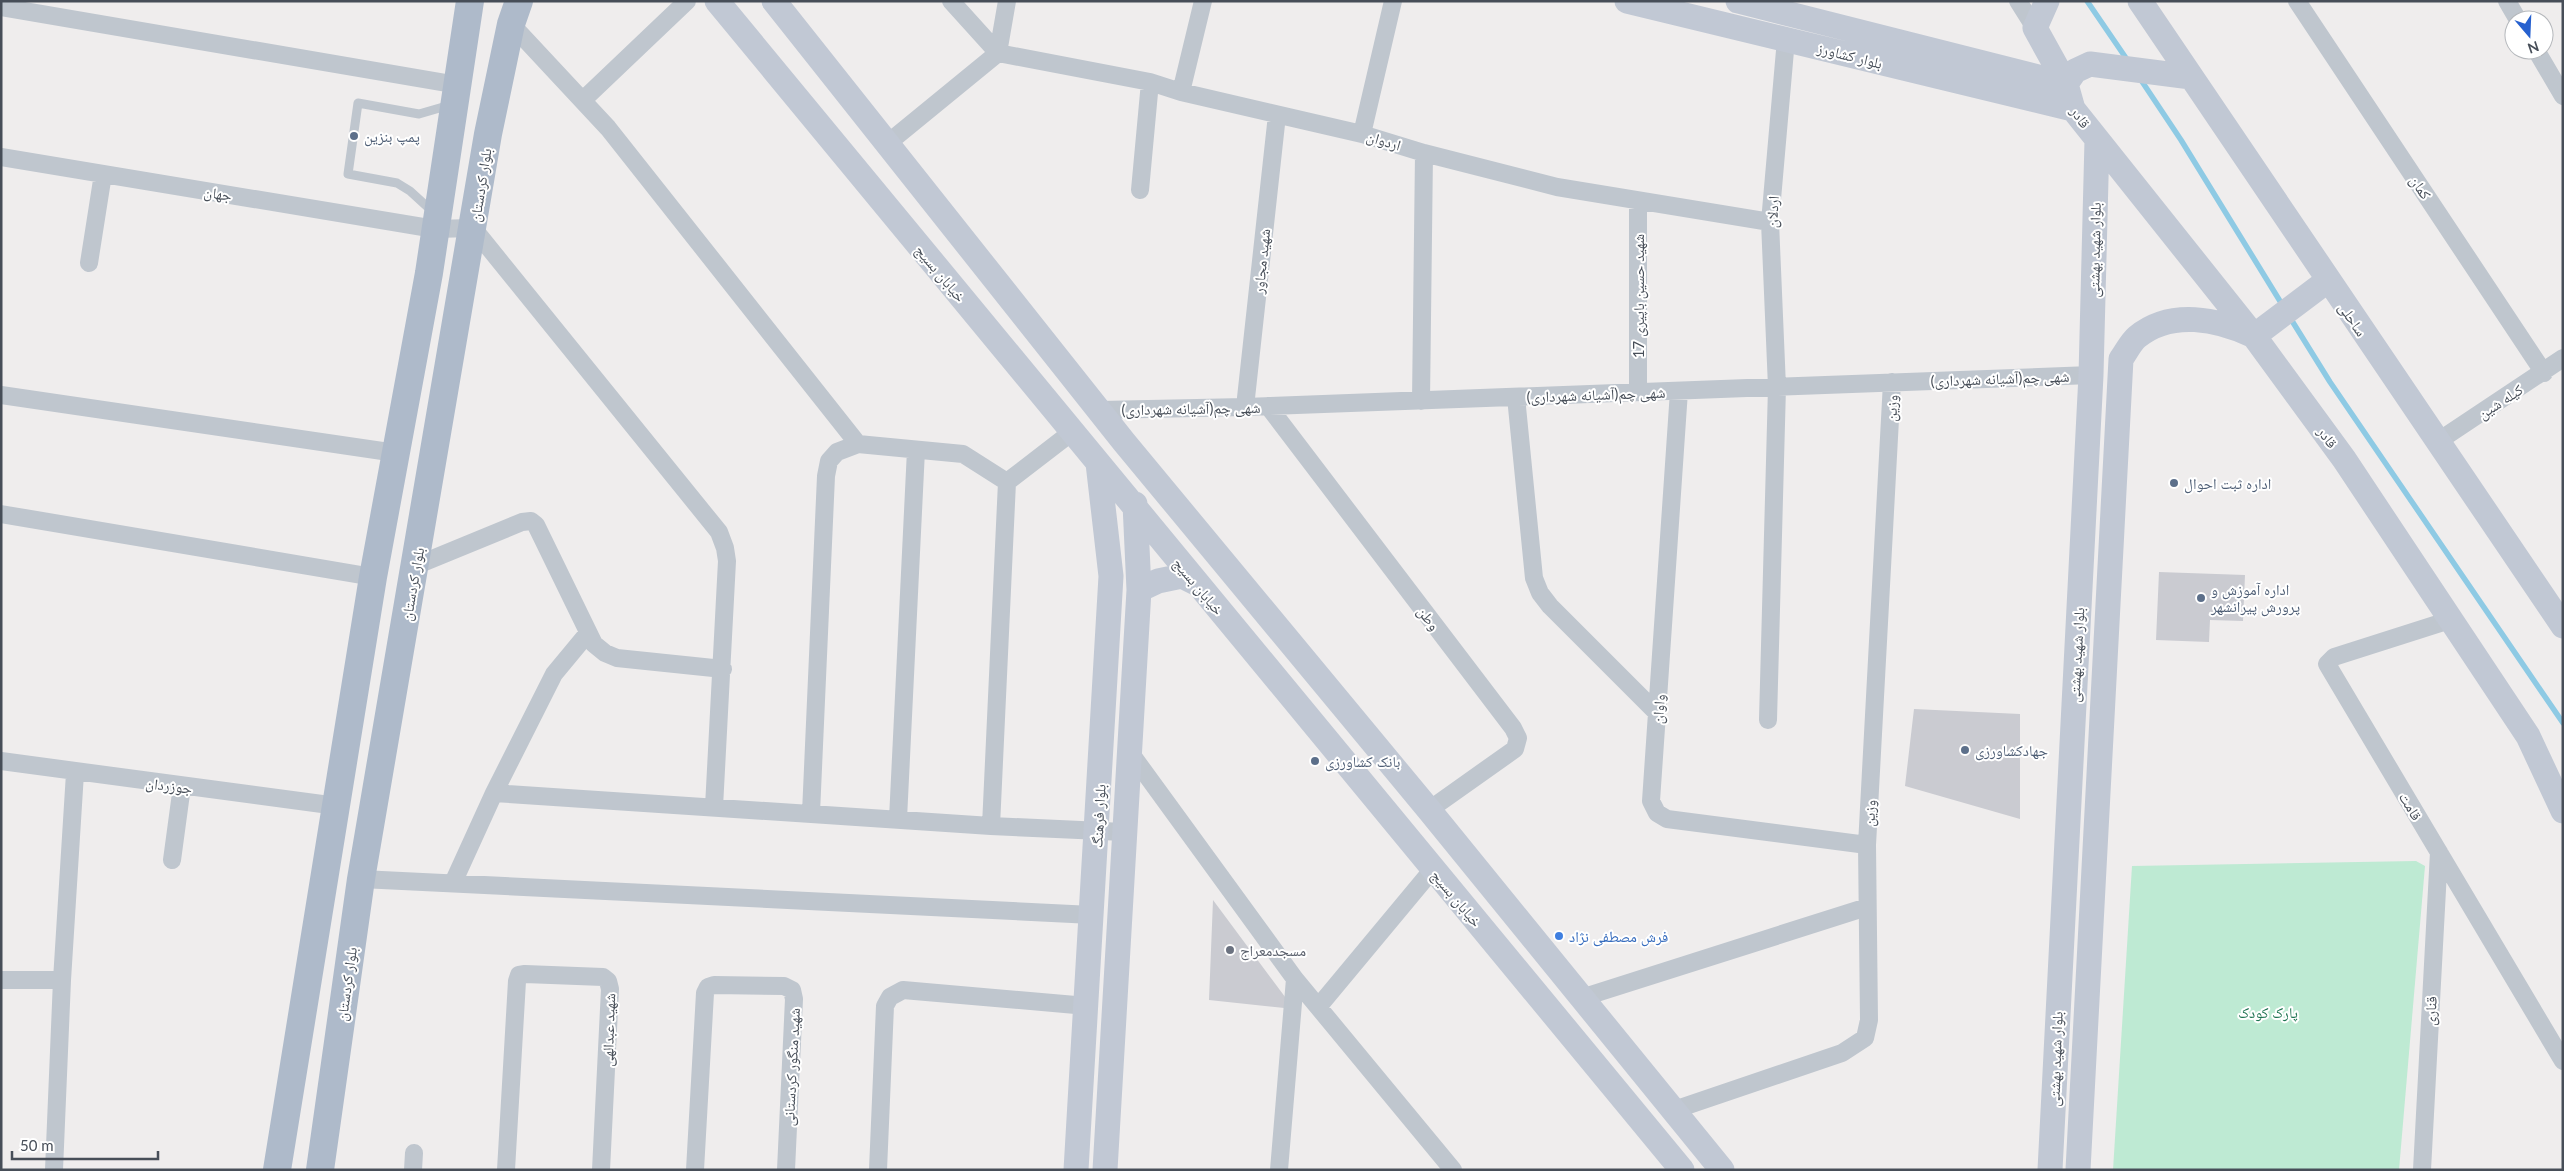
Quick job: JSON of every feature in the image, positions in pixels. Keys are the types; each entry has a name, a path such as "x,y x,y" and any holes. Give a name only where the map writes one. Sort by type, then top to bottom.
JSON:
{"main road":[{"path":"277,1170 373,578 436,223 470,1"},
{"name":"خیابان بسیج","path":"717,1 1682,1170"},
{"path":"774,1 1160,484 1722,1170"},
{"name":"بلوار کشاورز","path":"1627,1 2073,109"},
{"name":"بلوار کشاورز","path":"1738,1 2066,84"},
{"name":"ساحلی","path":"2143,6 2327,281 2563,626"},
{"name":"بلوار کردستان","path":"320,1170 361,879 488,134 515,12"},
{"name":"قادر","path":"2041,14 2073,109 2260,331 2528,736 2563,811"},
{"path":"2066,84 2074,71 2090,64 2191,77"},
{"name":"بلوار شهید بهشتی","path":"2050,1170 2091,375 2098,140"},
{"path":"2260,331 2327,281"},
{"path":"975,314 1004,290"},
{"name":"بلوار شهید بهشتی","path":"2078,1170 2121,359 2137,337 2159,326 2183,320 2209,319 2260,331"},
{"path":"2087,452 2116,454"},
{"name":"بلوار فرهنگ","path":"1076,1170 1111,576 1098,463"},
{"path":"1133,506 1160,484"},
{"name":"بلوار فرهنگ","path":"1104,1170 1139,584 1133,506"},
{"path":"1111,576 1139,584 1182,576 1198,584"},
{"path":"2078,606 2108,610"},
{"path":"2064,883 2093,884"}],"street":[{"path":"583,100 687,1"},
{"path":"951,1 998,53"},
{"path":"888,143 998,53 1007,1"},
{"path":"1181,92 1203,1"},
{"path":"1362,134 1393,1"},
{"path":"2018,1 2041,14"},
{"name":"کمان","path":"2297,1 2544,373"},
{"path":"1,7 457,95"},
{"path":"515,12 858,444"},
{"name":"اردلان","path":"1768,720 1777,387 1770,222 1786,38"},
{"name":"اردوان","path":"998,53 1150,82 1181,92 1362,134 1424,153 1556,187 1770,222"},
{"path":"2542,60 2563,96"},
{"path":"1140,190 1150,82"},
{"name":"شهید مجاور","path":"1245,407 1277,115"},
{"path":"1421,401 1424,153"},
{"name":"جهان","path":"1,157 473,228"},
{"path":"89,263 104,174"},
{"name":"شهید حسین باپیری 17","path":"1638,201 1638,392"},
{"path":"473,228 719,532 725,548 727,561 714,807"},
{"name":"کیله شین","path":"2437,442 2544,373 2563,358"},
{"name":"شهی چم(آشیانه شهرداری)","path":"1100,410 1421,401 2091,375"},
{"name":"وزین","path":"1674,1110 1842,1053 1866,1038 1869,1020 1868,845 1892,382"},
{"name":"واوان","path":"1679,391 1651,801 1657,813 1667,819 1868,845"},
{"path":"1,394 396,453"},
{"path":"1516,397 1534,578 1540,593 1550,606 1657,713"},
{"name":"وطن","path":"1268,406 1513,728 1518,738 1516,749 1429,810"},
{"path":"992,826 1007,482 1072,432"},
{"path":"811,813 826,476 829,461 837,452 858,444 963,454 1007,482"},
{"path":"898,819 916,450"},
{"path":"1,514 373,578"},
{"path":"415,566 522,522 531,521 536,525 594,644 605,653 617,658 722,669"},
{"name":"قامت","path":"2450,620 2334,657 2327,664 2563,1062"},
{"path":"453,883 494,793 554,674 588,633"},
{"path":"1129,751 1295,979 1453,1170"},
{"name":"جوزردان","path":"1,761 75,773 337,806"},
{"path":"54,1170 62,980 75,773"},
{"path":"172,860 182,786"},
{"path":"494,793 992,826 1124,832"},
{"name":"قناری","path":"2422,1170 2439,852"},
{"path":"1319,1006 1433,869"},
{"path":"361,879 1092,915"},
{"path":"1581,998 1867,907"},
{"name":"شهید عبدالهی","path":"506,1170 519,975 603,977 608,980 610,989 600,1170"},
{"path":"1279,1170 1295,979"},
{"path":"1,980 62,980"},
{"name":"شهید منگور کردستانی","path":"694,1170 705,993 708,988 714,985 784,986 792,990 794,999 786,1170"},
{"path":"878,1170 885,1006 890,997 903,990 1087,1006"}],"lane":[{"path":"436,223 410,191 397,183 348,174 358,103 419,114 457,95"}],"green space":[{"name":"پارک کودک","path":"2416,861 2425,866 2399,1170 2113,1170 2132,866"}],"building":[{"name":"اداره آموزش و پرورش پیرانشهر","path":"2159,572 2245,575 2243,621 2210,620 2209,642 2156,640"},
{"name":"جهادکشاورزی","path":"1914,709 2020,714 2020,819 1905,786"},
{"name":"مسجدمعراج","path":"1213,900 1294,1009 1209,1000"}],"waterway":[{"path":"2087,1 2128,61"},
{"path":"2139,77 2181,140 2283,306"},
{"path":"2289,316 2330,382 2563,723"}],"place":[{"name":"پمپ بنزین","path":"354,136"},
{"name":"اداره ثبت احوال","path":"2174,483"},
{"name":"اداره آموزش و پرورش پیرانشهر","path":"2201,598"},
{"name":"جهادکشاورزی","path":"1965,750"},
{"name":"بانک کشاورزی","path":"1315,761"},
{"name":"فرش مصطفی نژاد","path":"1559,936"},
{"name":"مسجدمعراج","path":"1230,950"}]}
